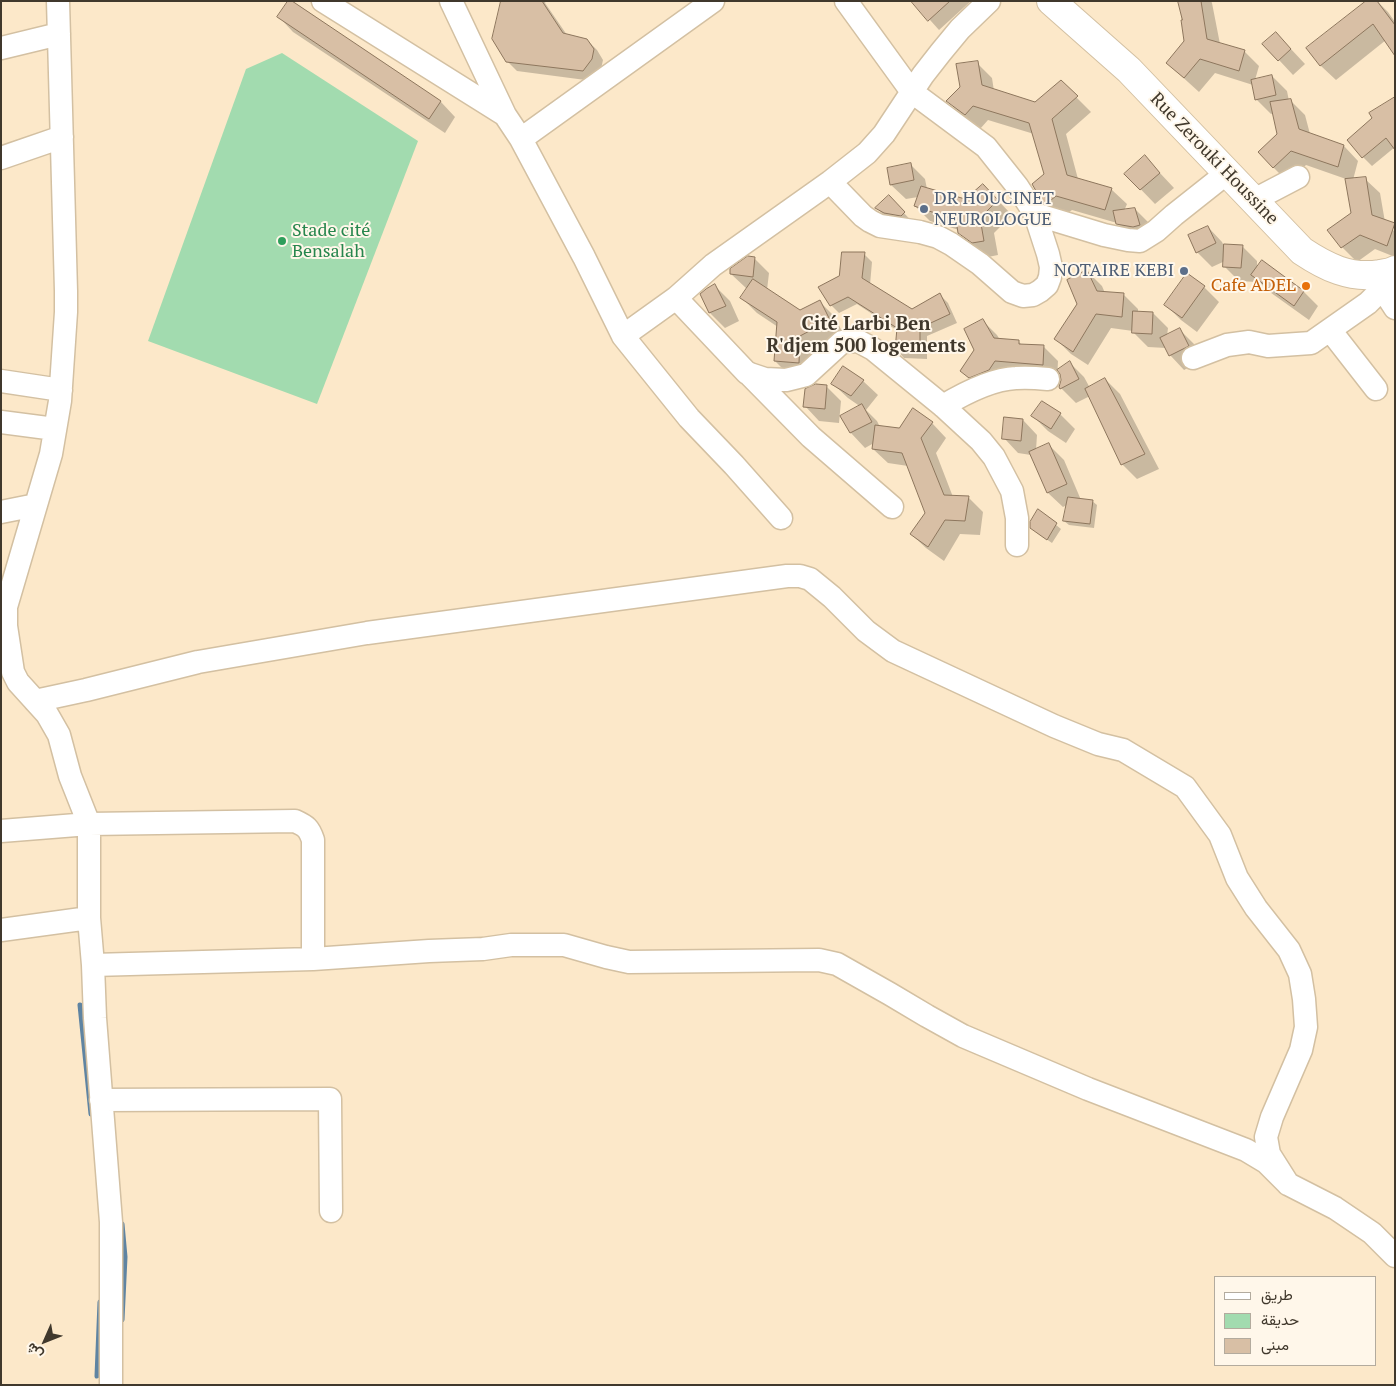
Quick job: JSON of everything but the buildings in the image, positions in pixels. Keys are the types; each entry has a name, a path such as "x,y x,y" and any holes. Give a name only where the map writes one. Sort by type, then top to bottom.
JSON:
{"main road":[{"name":"Rue Zerouki Houssine","path":"1051,1 1129,70 1302,251 1324,265 1348,274 1370,276 1391,272 1391,278"}],"street":[{"path":"58,1 66,312 61,390 51,454 6,607 6,667 13,672 18,682 47,714 59,735 70,776 89,824 89,918 111,1222 111,1385"},
{"path":"323,1 504,115"},
{"path":"451,1 504,115 521,138 584,257 623,336 689,418 781,518"},
{"path":"521,138 713,1"},
{"path":"830,182 870,221 880,226 920,232 938,237 980,264 1012,292 1023,296 1032,295 1047,285 1050,277 1048,254 1035,214 1017,186 986,147 912,92 846,1"},
{"path":"623,336 676,298 714,265 830,182 867,153 884,134 923,75 960,28 989,1"},
{"path":"1,48 59,34"},
{"path":"1,158 62,137"},
{"path":"1035,214 1104,235 1140,241 1156,232 1174,215 1227,173"},
{"path":"1254,200 1298,177"},
{"path":"1391,278 1395,308"},
{"path":"1193,358 1227,345 1249,342 1268,346 1311,344 1368,304 1391,278"},
{"path":"676,298 811,437 892,507"},
{"path":"1330,330 1376,389"},
{"path":"747,373 765,379 786,380 806,375 842,342 858,341 873,349 943,406 981,441 994,457 1006,477 1012,492 1017,518 1017,545"},
{"path":"943,406 961,395 988,384 1015,378 1048,379"},
{"path":"1,381 61,390"},
{"path":"1,422 55,429"},
{"path":"1,512 36,506"},
{"path":"35,702 198,662 367,634 786,576 800,576 810,579 832,597 866,632 893,651 1054,726 1098,744 1123,750 1185,787 1220,835 1237,878 1256,908 1289,950 1300,974 1306,1027 1301,1050 1275,1109 1266,1137 1269,1154 1288,1184"},
{"path":"1,831 89,824 295,821 306,826 313,840 312,959"},
{"path":"1,930 89,918"},
{"path":"93,965 312,959 483,949 511,945 564,945 629,962 819,960 837,964 963,1036 1088,1089 1246,1150 1266,1162 1288,1184 1335,1208 1365,1228 1395,1256"},
{"path":"101,1100 330,1099 331,1211"}],"green space":[{"name":"Stade cité Bensalah","path":"282,53 418,141 317,404 148,341 246,69"}],"waterway":[{"path":"80,1005 91,1114"},
{"path":"122,1224 125,1257 122,1320"},
{"path":"97,1376 100,1302"}],"place":[{"name":"DR HOUCINET NEUROLOGUE","path":"924,209"},
{"name":"Stade cité Bensalah","path":"282,241"},
{"name":"NOTAIRE KEBI","path":"1184,271"},
{"name":"Cafe ADEL","path":"1306,286"}],"district":[{"name":"Cité Larbi Ben R'djem 500 logements","path":"866,336"}]}
